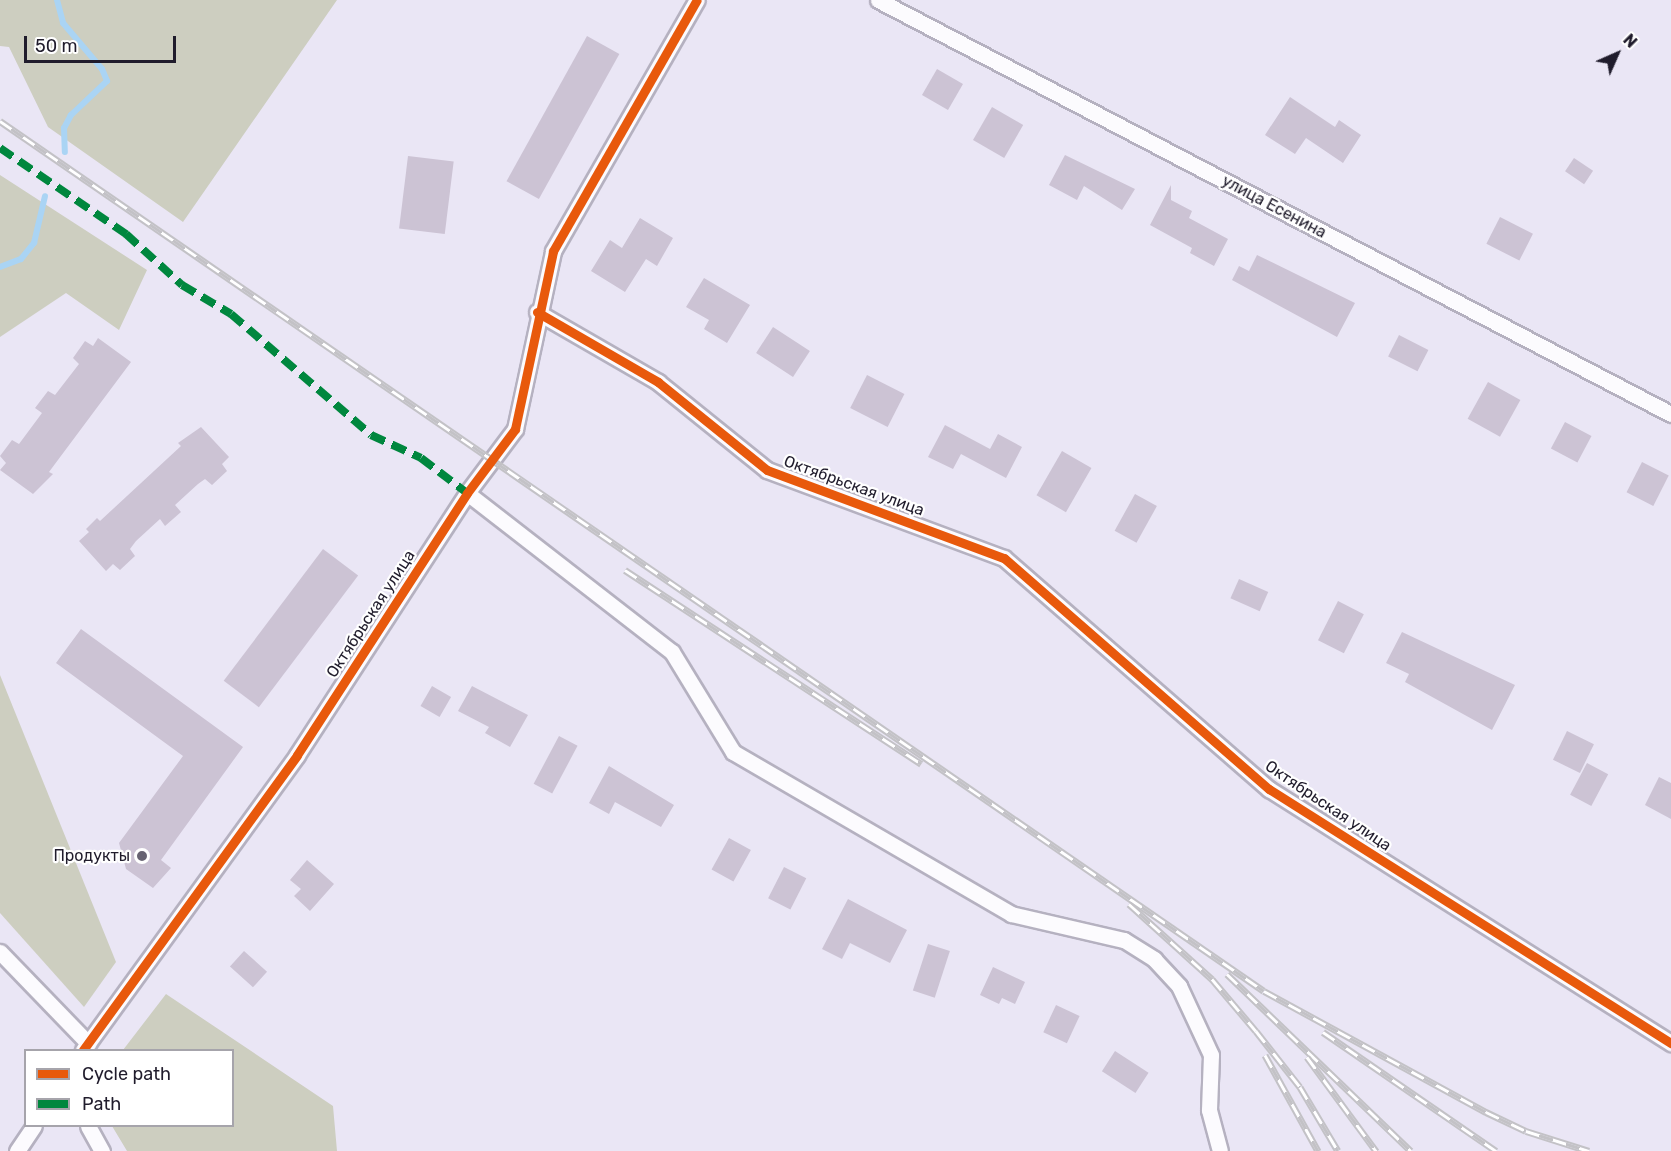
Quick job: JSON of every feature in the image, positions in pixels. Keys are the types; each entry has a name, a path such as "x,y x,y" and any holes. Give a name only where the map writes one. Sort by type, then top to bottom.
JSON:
{"street":[{"path":"537,312 553,251 697,0"},
{"name":"улица Есенина","path":"878,0 1671,414"},
{"name":"Октябрьская улица","path":"85,1046 297,755 467,493 515,429 537,312 658,382 767,470 1004,558 1269,789 1671,1043"},
{"path":"467,493 672,652 733,752 1011,914 1124,940 1154,959 1179,986 1211,1055 1209,1110 1220,1151"},
{"path":"0,952 85,1046"},
{"path":"17,1151 33,1127"},
{"path":"89,1127 102,1151"}],"shaded area":[{"path":"0,0 337,0 183,222 48,127 9,47 0,46"},
{"path":"0,175 147,270 119,330 66,293 0,337"},
{"path":"0,675 116,962 84,1007 0,913"},
{"path":"166,994 333,1106 337,1151 127,1151 113,1127 234,1127 234,1049 124,1049"}],"building":[{"path":"587,36 619,54 539,199 507,181"},
{"path":"937,69 963,84 948,110 922,95"},
{"path":"1290,97 1335,127 1339,120 1361,135 1343,163 1306,138 1295,154 1265,135"},
{"path":"992,107 1023,125 1004,158 973,140"},
{"path":"1065,155 1135,189 1122,210 1084,186 1077,200 1049,185"},
{"path":"408,156 454,162 445,234 399,228"},
{"path":"1574,158 1593,171 1584,184 1565,171"},
{"path":"1171,185 1171,200 1192,211 1189,218 1228,239 1214,266 1190,253 1192,248 1150,225"},
{"path":"1500,217 1533,234 1519,261 1486,244"},
{"path":"640,218 673,238 657,266 646,259 625,292 591,271 610,240 622,248"},
{"path":"1257,255 1355,303 1337,337 1232,280 1239,266 1249,271"},
{"path":"704,278 750,305 727,343 704,329 709,320 686,307"},
{"path":"773,327 810,351 793,377 756,353"},
{"path":"1399,335 1428,350 1418,371 1388,356"},
{"path":"98,338 131,362 49,472 53,474 33,494 0,470 6,463 0,456 12,440 19,444 42,413 35,408 48,391 55,395 79,364 73,358 85,341 93,346"},
{"path":"867,375 904,394 888,427 850,408"},
{"path":"1488,382 1520,400 1500,437 1468,419"},
{"path":"1565,422 1591,436 1577,463 1551,448"},
{"path":"945,425 990,449 998,434 1022,447 1006,478 961,454 953,469 928,457"},
{"path":"201,427 229,457 222,464 227,471 212,485 205,479 198,484 175,505 181,512 165,526 160,519 136,541 130,549 135,556 120,570 113,564 106,571 79,541 89,532 86,529 97,518 100,521 181,446 178,443"},
{"path":"1062,451 1091,468 1066,512 1036,495"},
{"path":"1642,462 1669,476 1653,506 1627,492"},
{"path":"1135,494 1157,506 1137,543 1115,531"},
{"path":"323,549 358,575 259,707 224,681"},
{"path":"1239,579 1268,592 1260,611 1230,598"},
{"path":"1338,601 1364,614 1344,653 1318,640"},
{"path":"81,629 243,747 161,860 171,868 153,888 126,869 119,843 183,756 56,663"},
{"path":"1402,632 1515,685 1492,730 1405,682 1409,674 1386,663"},
{"path":"432,686 451,697 440,717 420,706"},
{"path":"472,686 528,715 510,747 485,733 489,727 458,711"},
{"path":"1567,731 1594,744 1580,773 1553,760"},
{"path":"559,736 578,746 552,794 534,784"},
{"path":"1587,763 1608,774 1591,806 1570,795"},
{"path":"609,766 674,805 661,827 615,802 609,814 589,803"},
{"path":"1659,777 1671,783 1671,819 1645,805"},
{"path":"729,838 751,850 733,882 712,869"},
{"path":"307,860 334,884 310,911 294,896 301,889 290,880"},
{"path":"784,867 806,878 790,910 768,898"},
{"path":"848,899 907,930 890,963 850,943 842,959 822,949"},
{"path":"928,944 950,951 935,998 913,991"},
{"path":"244,951 267,972 253,987 230,967"},
{"path":"993,967 1025,982 1015,1004 1002,998 999,1004 980,995"},
{"path":"1056,1005 1080,1016 1067,1043 1043,1032"},
{"path":"1115,1051 1149,1073 1135,1093 1102,1071"}],"waterway":[{"path":"57,0 63,23 102,69 107,81 71,115 64,128 65,152"},
{"path":"0,267 21,259 34,243 45,196"}],"railway":[{"path":"0,121 1264,991 1486,1112 1526,1131 1589,1151"},
{"path":"625,570 921,764"},
{"path":"1129,904 1212,979 1300,1087 1338,1151"},
{"path":"1227,974 1411,1151"},
{"path":"1323,1032 1496,1151"},
{"path":"1265,1055 1318,1151"},
{"path":"1307,1057 1376,1151"}],"marked path":[{"path":"0,148 126,234 182,285 231,314 371,435 421,458 467,493"}],"cycle path":[{"path":"84,1049 297,755 467,493 515,429 553,251 697,0"},
{"path":"537,312 658,382 767,470 1004,558 1269,789 1671,1043"}],"place":[{"name":"Продукты","path":"142,856"}]}
